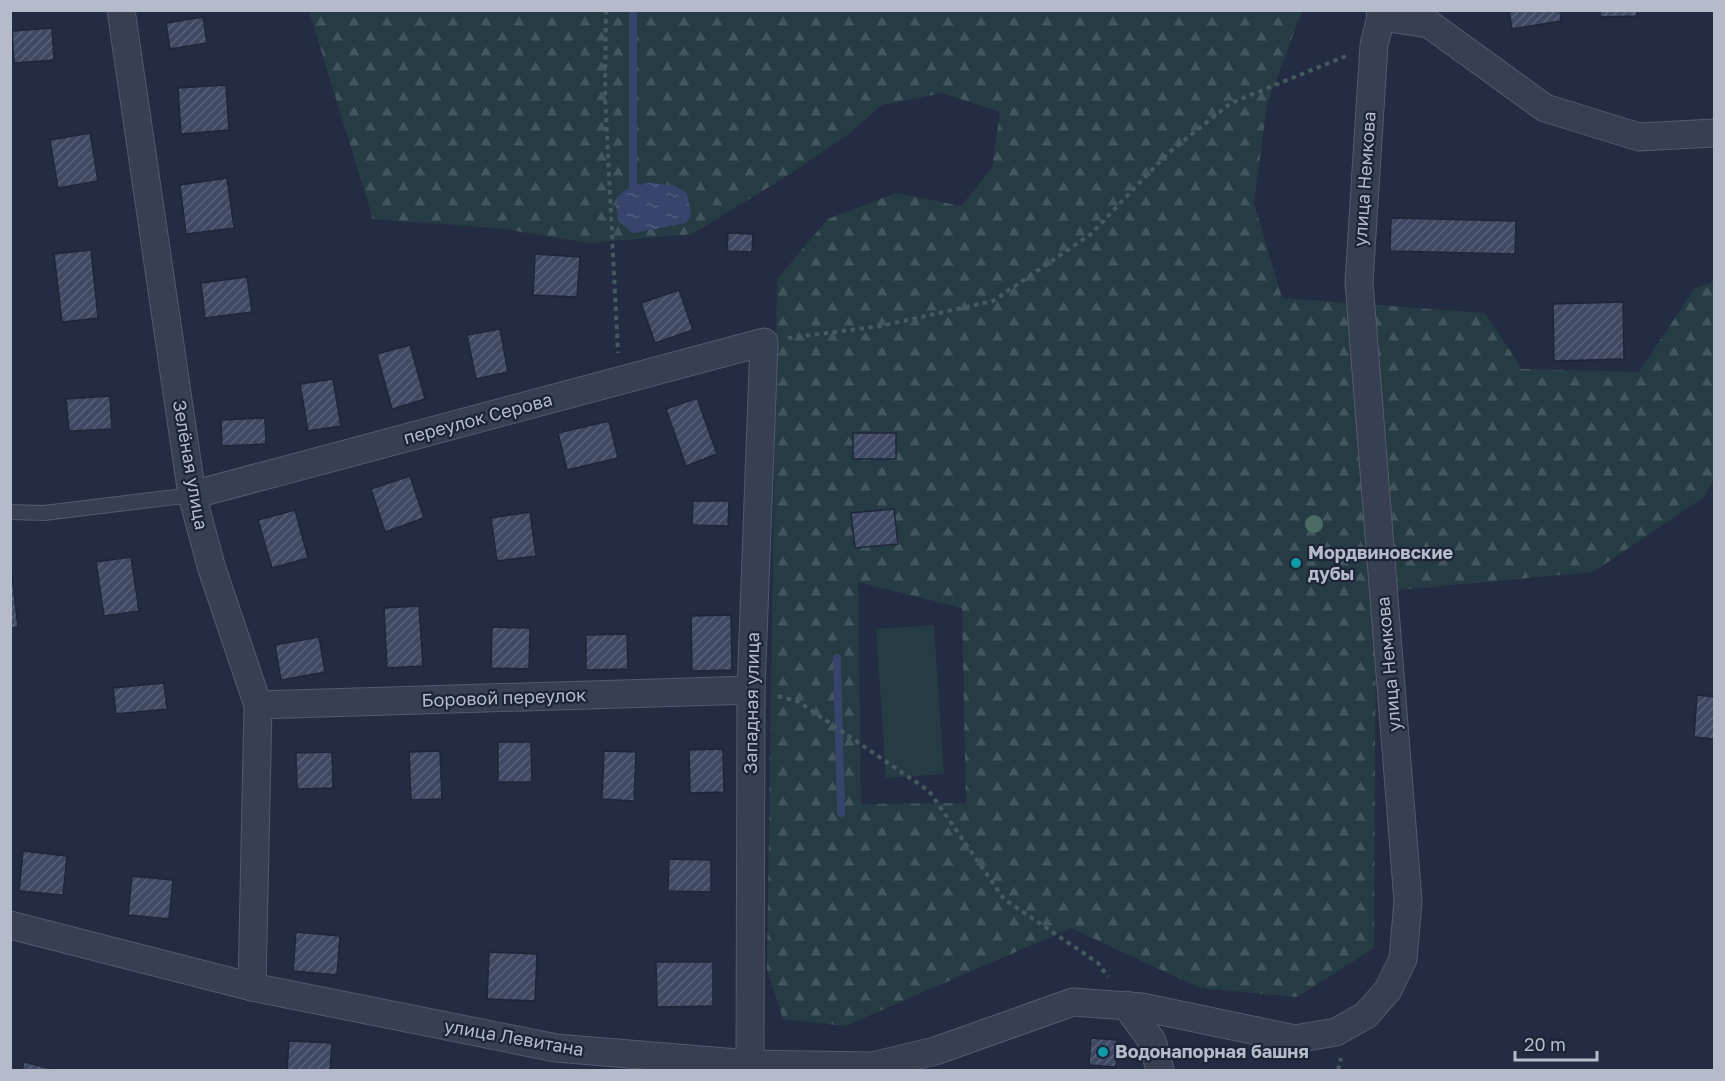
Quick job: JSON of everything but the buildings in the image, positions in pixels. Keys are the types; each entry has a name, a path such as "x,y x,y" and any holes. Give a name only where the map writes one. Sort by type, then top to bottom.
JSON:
{"street":[{"name":"Зелёная улица","path":"121,10 192,495 212,569 258,705 252,987"},
{"name":"улица Немкова","path":"1295,1039 1336,1032 1366,1015 1388,990 1403,959 1408,901 1359,282 1374,45 1381,14"},
{"path":"1381,14 1429,24 1545,108 1639,137 1714,133"},
{"name":"переулок Серова","path":"192,495 764,342"},
{"name":"Западная улица","path":"750,1064 751,690 764,342"},
{"name":"Боровой переулок","path":"258,705 751,690"},
{"name":"улица Левитана","path":"10,925 252,987 556,1048 750,1064 872,1066 935,1051 1073,1002 1126,1005 1295,1039"},
{"path":"1126,1005 1152,1041 1160,1071"}],"lane":[{"path":"10,512 44,513 192,495"}],"path":[{"path":"606,10 605,95 619,381"},
{"path":"764,342 881,326 993,301 1091,234 1167,154 1231,102 1374,45"},
{"path":"751,690 799,702 929,790 1004,899 1098,963 1126,1005"}],"green space":[{"path":"309,11 1302,11 1267,105 1254,203 1282,298 1485,313 1522,369 1639,372 1695,288 1714,282 1714,479 1704,497 1593,572 1376,592 1374,948 1297,997 1200,988 1071,928 845,1026 783,1019 767,969 777,279 828,219 896,193 961,206 992,168 1000,112 942,93 882,105 850,133 790,174 692,234 589,243 497,228 373,219","holes":["858,582 962,608 966,803 861,804"]},
{"path":"934,625 944,774 886,778 876,629"}],"water":[{"path":"648,183 673,185 687,193 691,215 686,223 633,233 618,221 616,206 618,196 633,185"}],"waterway":[{"path":"633,10 633,185"},
{"path":"837,658 841,813"}],"place":[{"name":"Мордвиновские дубы","path":"1296,563"},
{"name":"Водонапорная башня","path":"1103,1052"}]}
